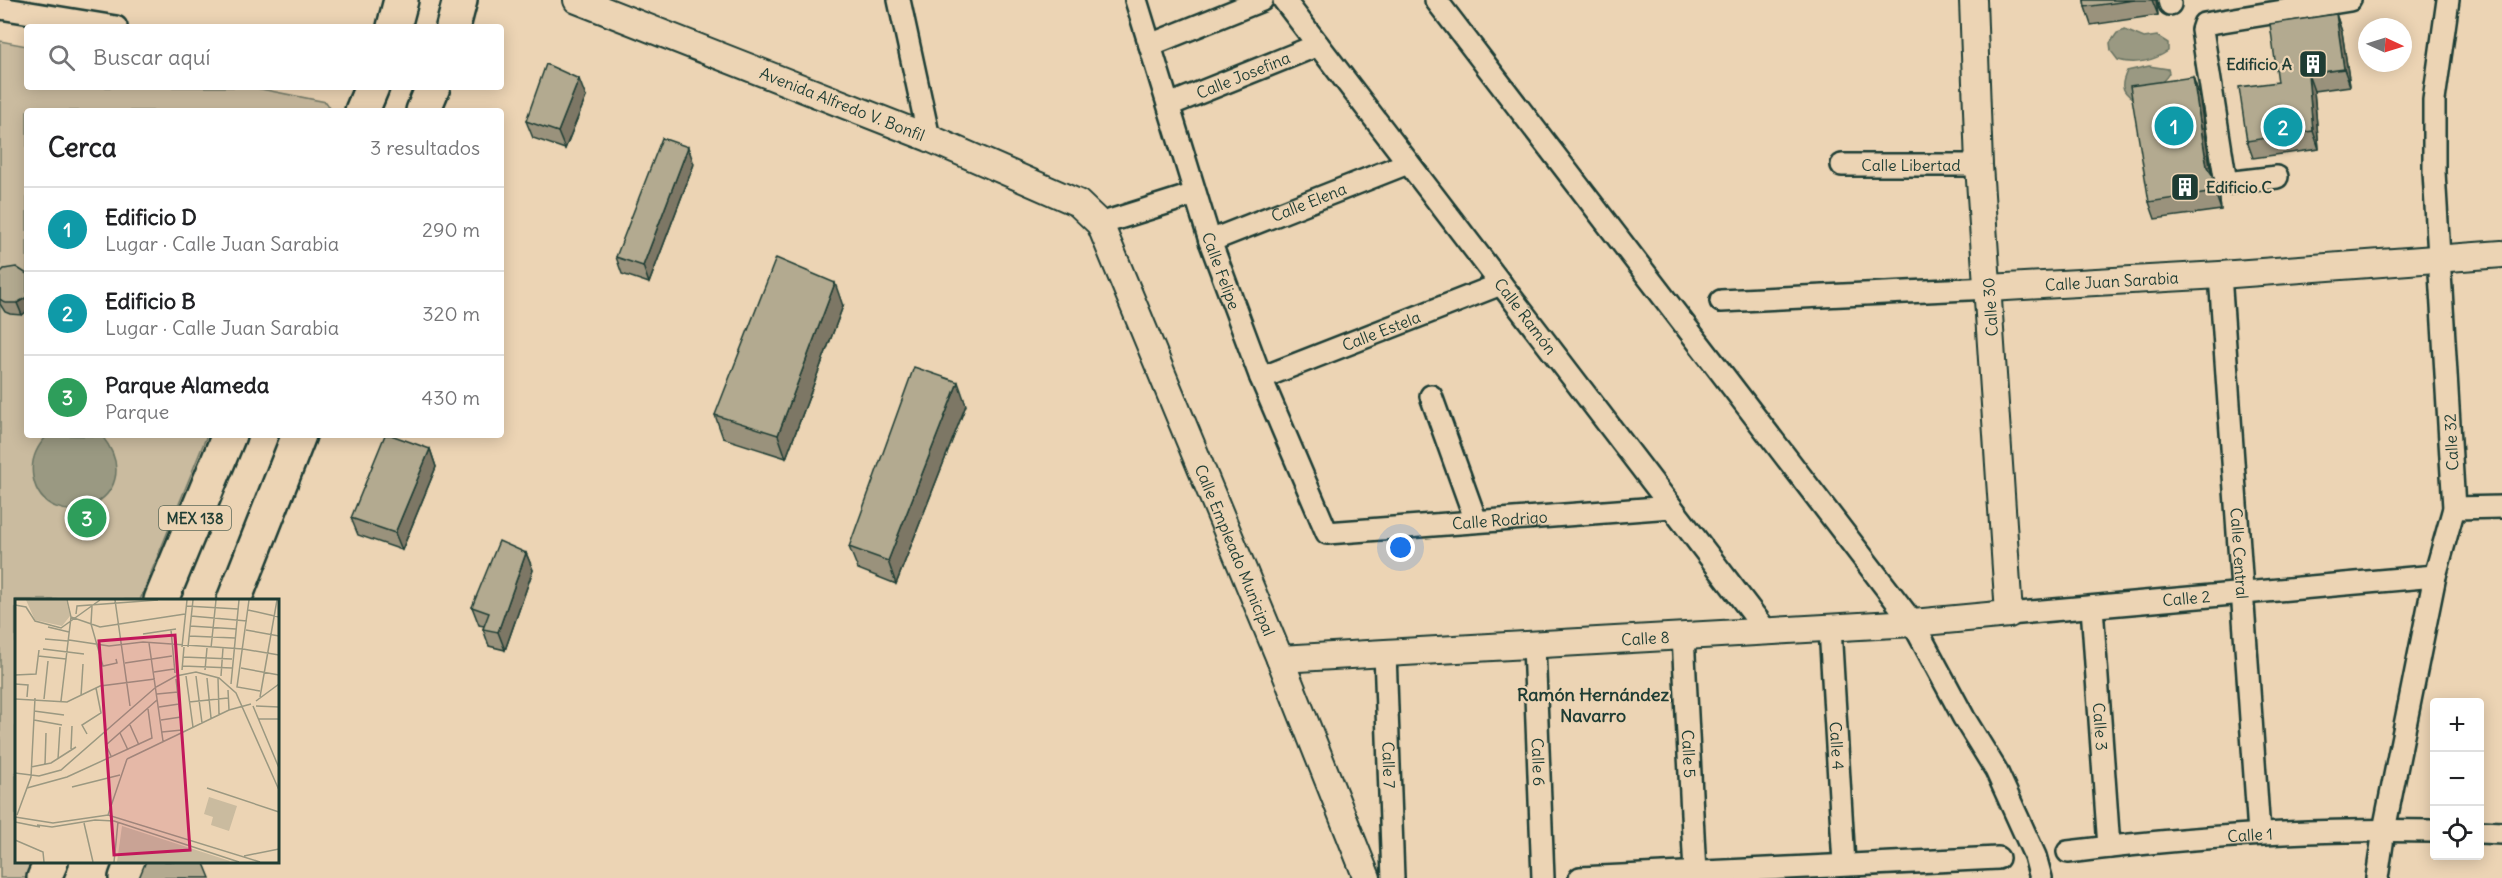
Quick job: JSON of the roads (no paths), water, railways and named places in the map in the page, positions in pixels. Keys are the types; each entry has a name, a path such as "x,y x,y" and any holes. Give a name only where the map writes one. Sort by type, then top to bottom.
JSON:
{"main road":[{"path":"395,24 401,0"},
{"path":"454,24 460,0"},
{"path":"363,108 371,90"},
{"path":"424,108 431,90"},
{"name":"MEX 138","path":"161,599 228,438"},
{"path":"234,599 298,438"},
{"path":"44,878 50,863"},
{"path":"126,878 131,863"}],"street":[{"name":"Avenida Alfredo V. Bonfil","path":"576,0 929,138 1078,203 1100,224"},
{"path":"899,0 929,138"},
{"name":"Calle Felipe","path":"1136,0 1210,241 1261,378 1327,533"},
{"path":"1150,45 1262,0"},
{"name":"Calle Ramón","path":"1284,0 1767,632"},
{"path":"1436,0 1913,623 1964,718 1996,770 2035,856 2041,878"},
{"name":"Calle 30","path":"1973,0 1979,165 2009,614"},
{"path":"2277,177 2226,183 2202,30 2204,24 2344,0"},
{"name":"Calle 32","path":"2377,878 2384,830 2435,576 2454,508 2434,172 2434,100 2448,0"},
{"path":"0,8 98,24"},
{"name":"Calle Josefina","path":"1169,105 1318,45"},
{"name":"Calle Elena","path":"1210,241 1408,163"},
{"name":"Calle Libertad","path":"1842,165 1979,165"},
{"path":"1100,224 1195,194"},
{"name":"Calle Empleado Municipal","path":"1100,224 1280,659 1367,878"},
{"name":"Calle Juan Sarabia","path":"1721,301 2220,275 2502,254"},
{"name":"Calle Central","path":"2220,275 2259,832"},
{"name":"Calle Estela","path":"1261,378 1501,284"},
{"path":"1431,396 1476,521"},
{"name":"Calle Rodrigo","path":"1327,533 1671,507"},
{"path":"2454,508 2502,507"},
{"name":"Calle 2","path":"2009,614 2435,576"},
{"name":"Calle 3","path":"2092,607 2109,847"},
{"name":"Calle 8","path":"1280,659 1913,623 2009,614"},
{"name":"Calle 4","path":"1830,628 1844,864"},
{"name":"Calle 5","path":"1683,636 1695,873"},
{"name":"Calle 6","path":"1534,645 1543,878"},
{"name":"Calle 7","path":"1385,653 1393,878"},
{"name":"Calle 1","path":"2068,852 2259,832 2430,831"},
{"path":"2484,832 2502,833"},
{"path":"1580,878 1998,858"}],"place":[{"name":"Edificio A","path":"2313,64"},
{"name":"Edificio D","path":"2174,126"},
{"name":"Edificio B","path":"2283,127"},
{"name":"Edificio C","path":"2185,187"},
{"name":"Parque Alameda","path":"87,518"}],"district":[{"name":"Ramón Hernández Navarro","path":"1593,704"}]}
